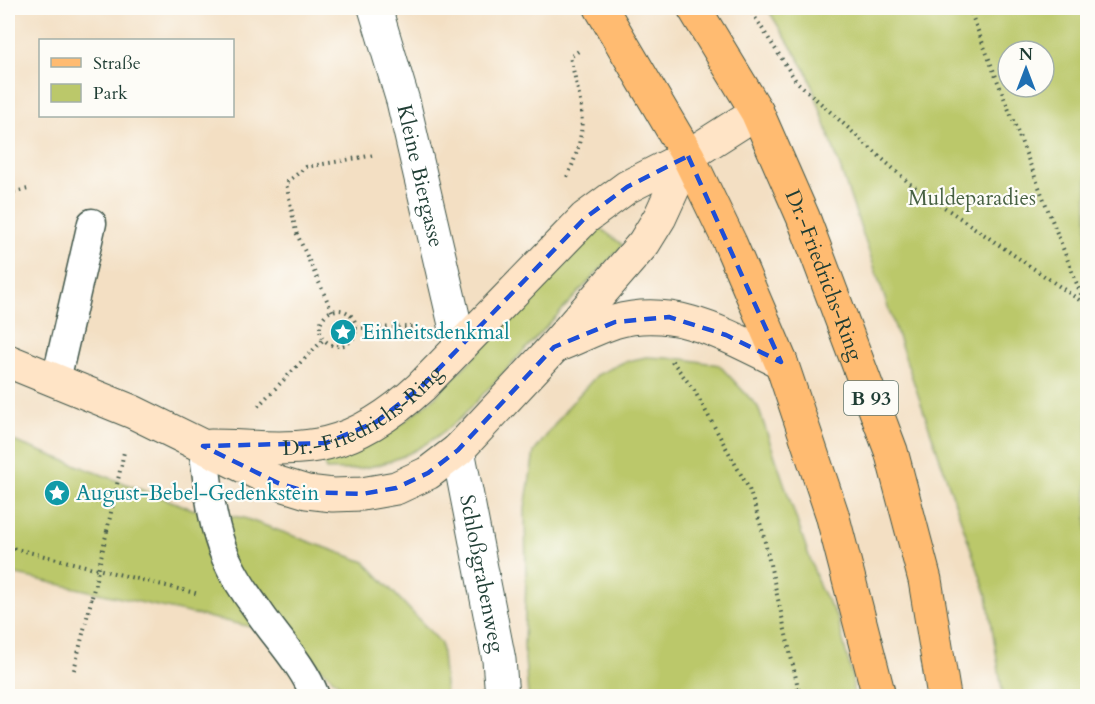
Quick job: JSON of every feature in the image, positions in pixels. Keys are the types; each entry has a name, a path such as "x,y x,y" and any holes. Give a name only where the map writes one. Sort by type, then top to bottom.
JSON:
{"main road":[{"path":"602,8 688,156 730,243 780,363 832,514 879,696"},
{"name":"B 93","path":"694,8 757,112"},
{"name":"Dr.-Friedrichs-Ring","path":"211,446 290,447 326,443 352,435 401,405 458,336 585,218 627,187 688,156 757,112 803,217 891,451 925,580 944,696"},
{"name":"Dr.-Friedrichs-Ring","path":"8,361 211,446 278,483 307,492 333,495 362,494 396,488 428,473 458,450 554,347 644,243 660,218 688,156"},
{"path":"554,347 615,322 669,317 726,335 780,363"}],"street":[{"name":"Kleine Biergasse","path":"375,8 403,101 458,336"},
{"name":"Schloßgrabenweg","path":"458,450 499,660 502,696"}],"lane":[{"path":"56,380 92,223"},
{"path":"211,446 209,494 216,528 226,559 255,608 309,681 315,696"}],"path":[{"path":"749,8 796,81 909,183 1088,306"},
{"path":"969,8 1088,317"},
{"path":"332,311 296,232 286,183 306,167 382,154"},
{"path":"8,193 28,189"},
{"path":"343,310 353,317 356,328 353,338 343,345 332,344 321,331 321,324 327,314 332,311 343,310"},
{"path":"356,328 458,336"},
{"path":"211,446 325,338"},
{"path":"75,670 133,412"},
{"path":"8,547 255,608"}],"highlighted area":[{"path":"688,156 781,362 726,335 669,317 615,322 554,347 458,450 428,473 396,488 362,494 307,492 278,483 203,446 326,443 376,422 421,387 585,218 627,187"}],"green space":[{"name":"Muldeparadies","path":"767,8 1087,8 1087,696 1003,696 987,596 808,74"},
{"path":"600,228 623,245 460,419 426,444 391,461 359,469 326,470 322,456 387,435 433,399"},
{"path":"646,357 684,359 719,365 758,407 820,588 837,617 852,675 854,696 528,696 524,646 525,508 534,452 568,407 597,375 624,362"},
{"path":"8,439 192,509 244,518 365,562 441,643 446,696 351,696 279,633 8,573"}],"place":[{"name":"Einheitsdenkmal","path":"343,332"},
{"name":"August-Bebel-Gedenkstein","path":"57,493"}]}
